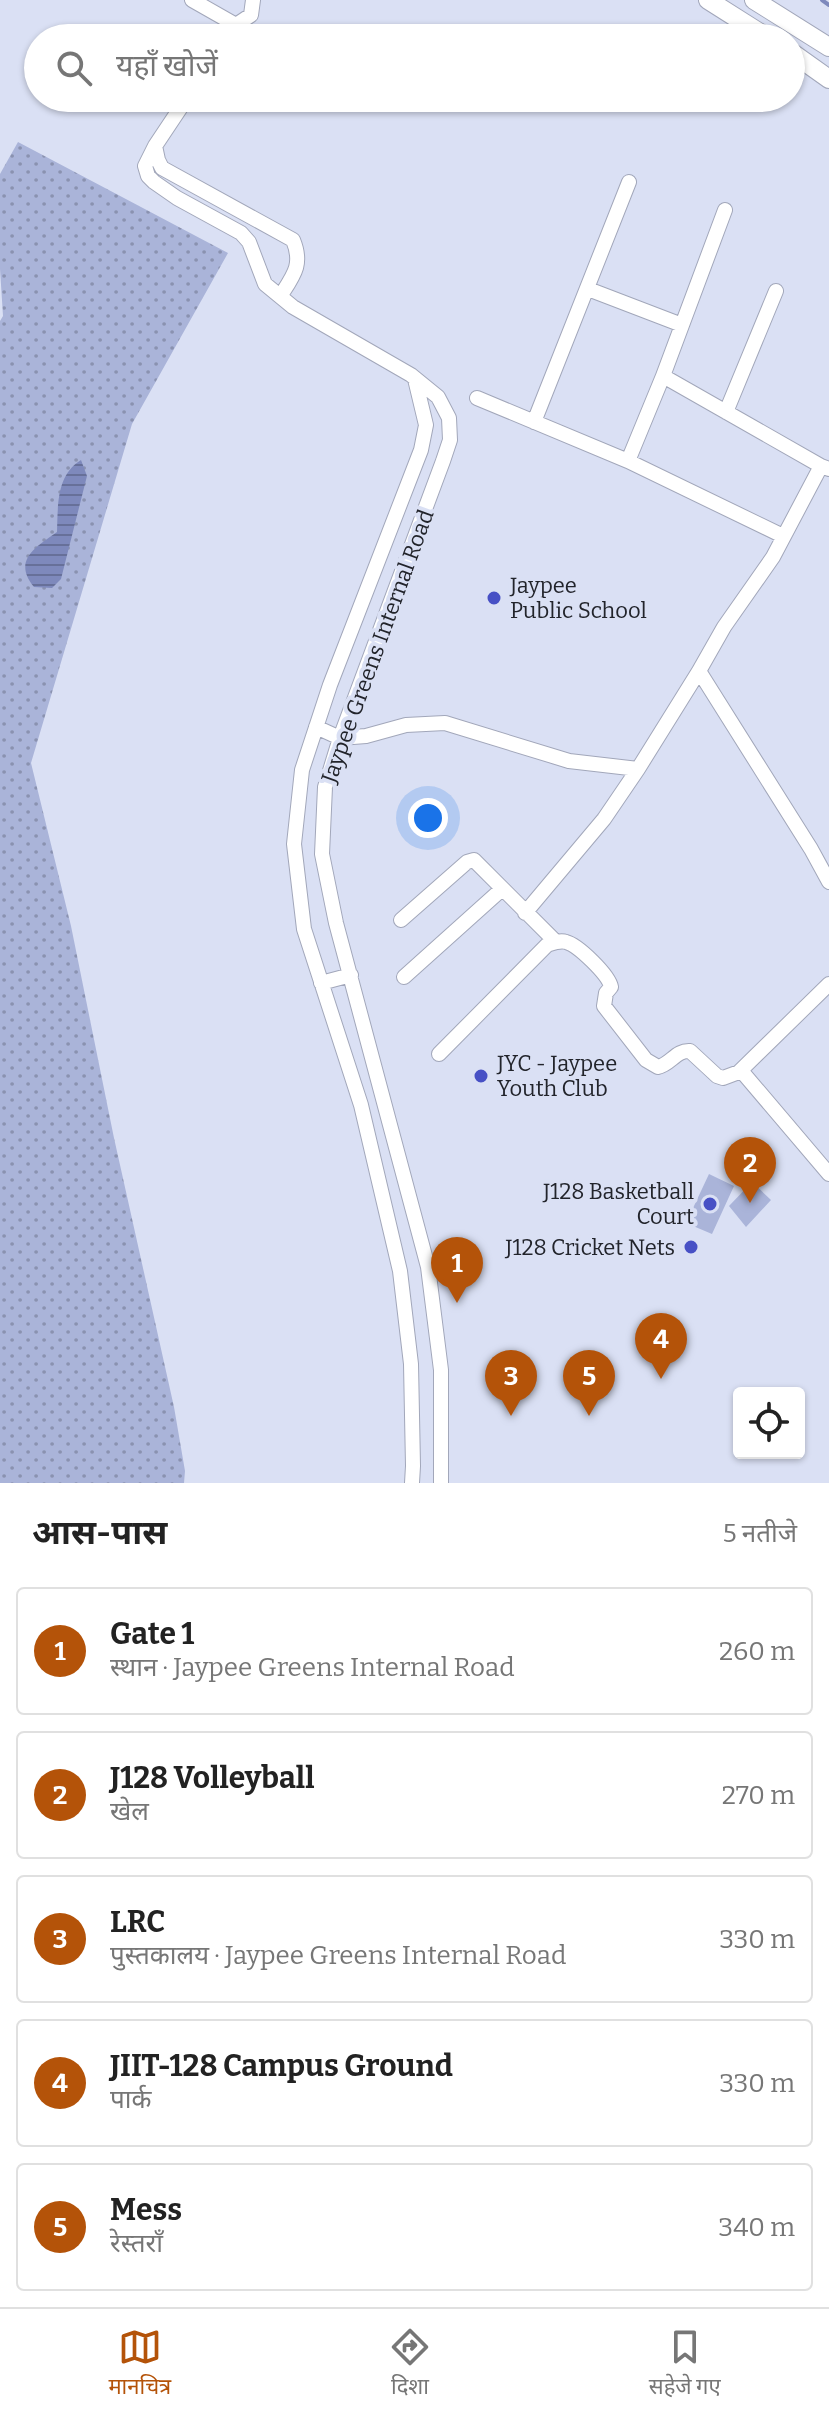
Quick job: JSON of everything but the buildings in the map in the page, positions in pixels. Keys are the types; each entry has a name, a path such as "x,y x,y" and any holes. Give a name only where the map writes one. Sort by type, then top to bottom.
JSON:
{"street":[{"path":"192,0 234,24"},
{"path":"238,24 251,15 253,0"},
{"path":"708,0 746,24"},
{"path":"754,0 792,24"},
{"path":"805,32 829,47"},
{"path":"805,62 829,79"},
{"path":"178,112 155,146 162,168 293,240 300,255 294,274 281,295"},
{"name":"Jaypee Greens Internal Road","path":"155,146 145,166 148,176 177,198 241,233 249,242 265,284 293,307 415,379 438,397 449,418 450,440 340,738 325,787 322,854 336,923 428,1267 441,1370 441,1483"},
{"path":"534,422 629,182"},
{"path":"628,461 725,210"},
{"path":"588,289 682,325"},
{"path":"726,412 776,291"},
{"path":"525,913 604,819 638,769 724,627 759,579 825,467 663,376"},
{"name":"Jaypee Greens Internal Road","path":"412,1483 411,1364 400,1271 361,1105 304,929 294,844 302,770 330,685 421,450 426,425 415,379"},
{"path":"477,398 628,461 783,536"},
{"path":"699,671 829,882"},
{"path":"316,727 340,738 366,736 406,725 445,723 569,761 638,769"},
{"path":"401,920 470,860 476,861 556,942"},
{"path":"404,977 502,889"},
{"path":"439,1054 539,952 556,942 573,946 607,976 611,987 604,1000 607,1012 653,1065 663,1066 679,1053 690,1051 723,1078 739,1072 829,984"},
{"path":"321,983 351,975"},
{"path":"739,1072 751,1080 829,1174"}],"shaded area":[{"path":"18,142 228,253 132,424 31,763 71,926 174,1407 185,1471 184,1483 0,1483 0,321 3,316 0,174"},
{"path":"81,460 87,476 61,579 52,588 34,587 25,569 26,562 35,549 57,532 58,502 63,483 73,466"},
{"name":"J128 Basketball Court","path":"709,1174 734,1186 712,1234 686,1223"},
{"path":"752,1182 771,1200 746,1227 729,1206"}],"waterway":[{"path":"822,0 829,5"}],"place":[{"name":"Jaypee Public School","path":"494,598"},
{"name":"JYC - Jaypee Youth Club","path":"481,1076"},
{"name":"J128 Volleyball","path":"750,1203"},
{"name":"J128 Basketball Court","path":"710,1204"},
{"name":"J128 Cricket Nets","path":"691,1247"},
{"name":"Gate 1","path":"457,1303"},
{"name":"JIIT-128 Campus Ground","path":"661,1379"},
{"name":"LRC","path":"511,1416"},
{"name":"Mess","path":"589,1416"}]}
